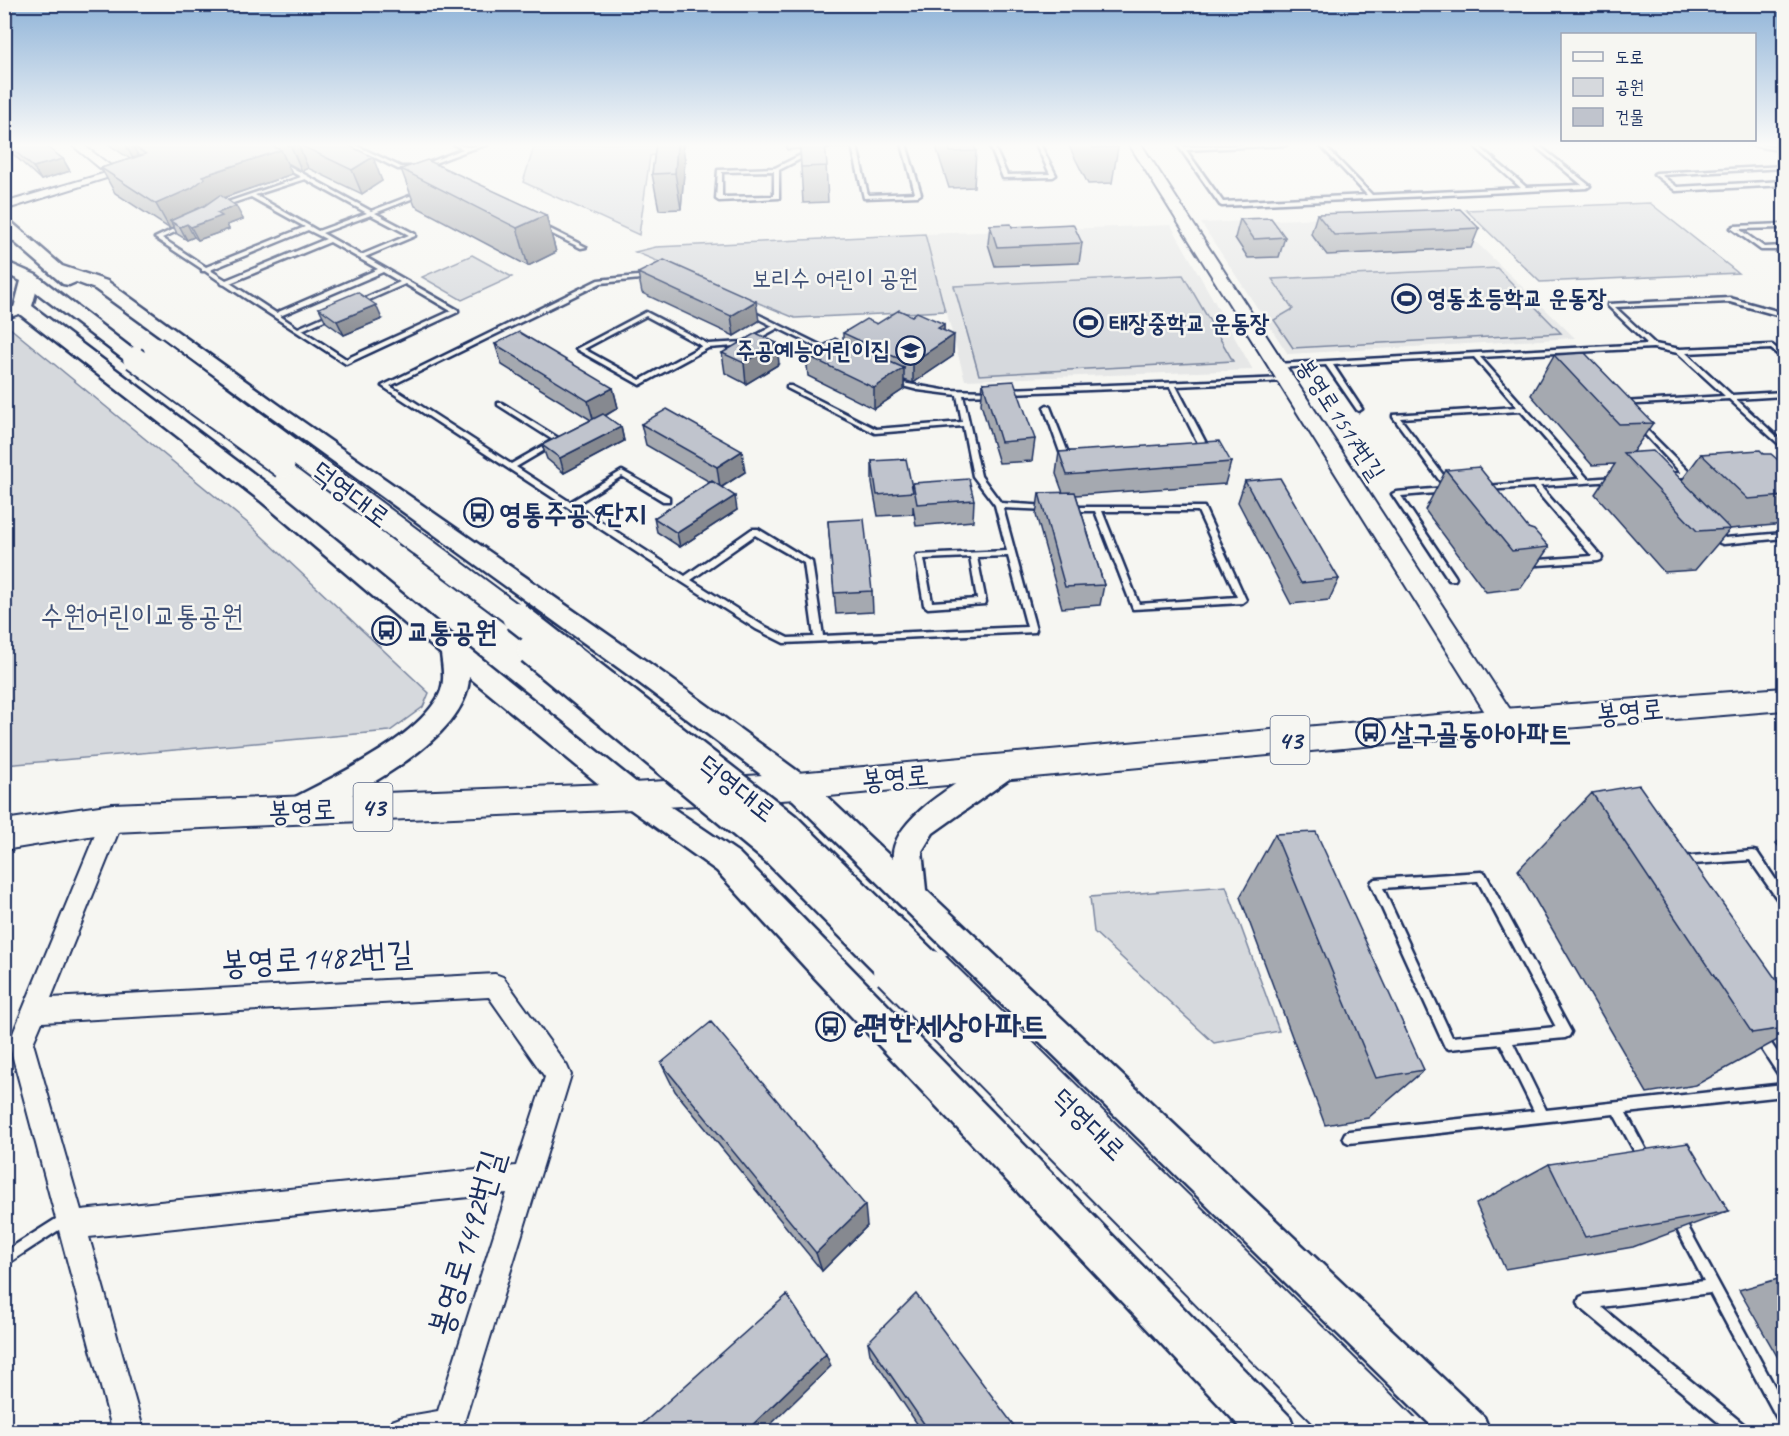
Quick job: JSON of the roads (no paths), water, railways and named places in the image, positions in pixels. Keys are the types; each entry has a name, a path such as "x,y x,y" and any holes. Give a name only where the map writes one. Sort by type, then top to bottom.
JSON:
{"highway":[{"path":"4,816 76,824"},
{"name":"봉영로","path":"4,835 113,818"}],"main road":[{"path":"4,224 119,320"},
{"name":"덕영대로","path":"4,266 30,279 65,308 142,347 531,627 786,826 1402,1431"},
{"path":"56,269 101,285 609,648 796,786 1469,1431"},
{"path":"30,279 14,311 270,497 633,796 728,862 826,967 1275,1431"},
{"name":"덕영대로","path":"142,347 516,637 777,853 1349,1431"},
{"path":"298,810 413,742 431,728 444,714 457,684 453,650"},
{"name":"봉영로","path":"113,818 633,796 796,786 1504,721 1785,699"},
{"path":"912,896 907,849 923,824 1006,766"}],"street":[{"name":"봉영로1517번길","path":"1178,211 1504,721"},
{"path":"113,818 21,1043 129,1431"},
{"name":"봉영로1482번길","path":"34,1011 495,985 558,1075"},
{"name":"봉영로1492번길","path":"452,1428 558,1075"},
{"path":"70,1221 527,1178"},
{"path":"403,1431 452,1428"}],"lane":[{"path":"195,221 158,238 346,362 456,311 279,211"},
{"path":"360,257 413,235 367,211"},
{"path":"318,234 376,211"},
{"path":"531,222 583,247"},
{"path":"1785,226 1734,228 1763,249 1785,248"},
{"path":"204,270 308,228"},
{"path":"224,283 329,240"},
{"path":"275,316 382,270"},
{"path":"652,277 600,281 386,386 759,627 787,641 1032,630 999,505 977,476 960,394"},
{"path":"351,306 405,282"},
{"path":"1653,346 1610,305 1730,300 1785,315"},
{"path":"735,305 839,356"},
{"path":"298,330 341,311"},
{"path":"707,346 646,314 579,349 640,383 707,346 745,344 777,326"},
{"path":"881,376 921,390 960,394 1172,384 1282,373 1328,363 1653,346 1680,351 1772,347 1785,357"},
{"path":"1680,351 1785,446"},
{"path":"1476,356 1586,481"},
{"path":"1328,363 1359,409"},
{"path":"1172,384 1204,447 1192,447"},
{"path":"789,387 875,431 966,424"},
{"path":"1627,412 1619,405 1785,394"},
{"path":"500,404 558,440 511,467"},
{"path":"1047,407 1065,455 1077,454"},
{"path":"1458,500 1395,416 1522,408"},
{"path":"1634,420 1688,475"},
{"path":"570,505 622,472 666,499"},
{"path":"1669,484 1662,476 1709,473"},
{"path":"1472,489 1618,479"},
{"path":"1519,564 1598,558 1535,484"},
{"path":"1452,578 1396,494 1461,489"},
{"path":"999,505 1054,508"},
{"path":"1065,508 1201,509 1242,600 1136,607 1098,510"},
{"path":"1708,525 1723,540 1785,536"},
{"path":"686,580 755,531 808,562 819,639"},
{"path":"973,555 982,602 928,605 920,557 1011,553"},
{"path":"1665,862 1753,855 1785,900"},
{"path":"1481,876 1565,1032 1504,1037 1449,1043 1376,884 1481,876"},
{"path":"1752,1026 1785,1073"},
{"path":"1504,1037 1543,1116"},
{"path":"1349,1137 1785,1090"},
{"path":"1617,1108 1651,1171"},
{"path":"1668,1202 1785,1417"},
{"path":"4,1260 70,1221"},
{"path":"1713,1286 1585,1302 1742,1431"}],"place":[{"name":"영동초등학교 운동장","path":"1406,298"},
{"name":"태장중학교 운동장","path":"1088,323"},
{"name":"주공예능어린이집","path":"911,350"},
{"name":"영통주공9단지","path":"478,513"},
{"name":"교통공원","path":"386,631"},
{"name":"살구골동아아파트","path":"1370,733"},
{"name":"e편한세상아파트","path":"830,1026"}],"park label":[{"name":"보리수 어린이 공원","path":"835,278"},
{"name":"수원어린이교통공원","path":"142,615"}]}
